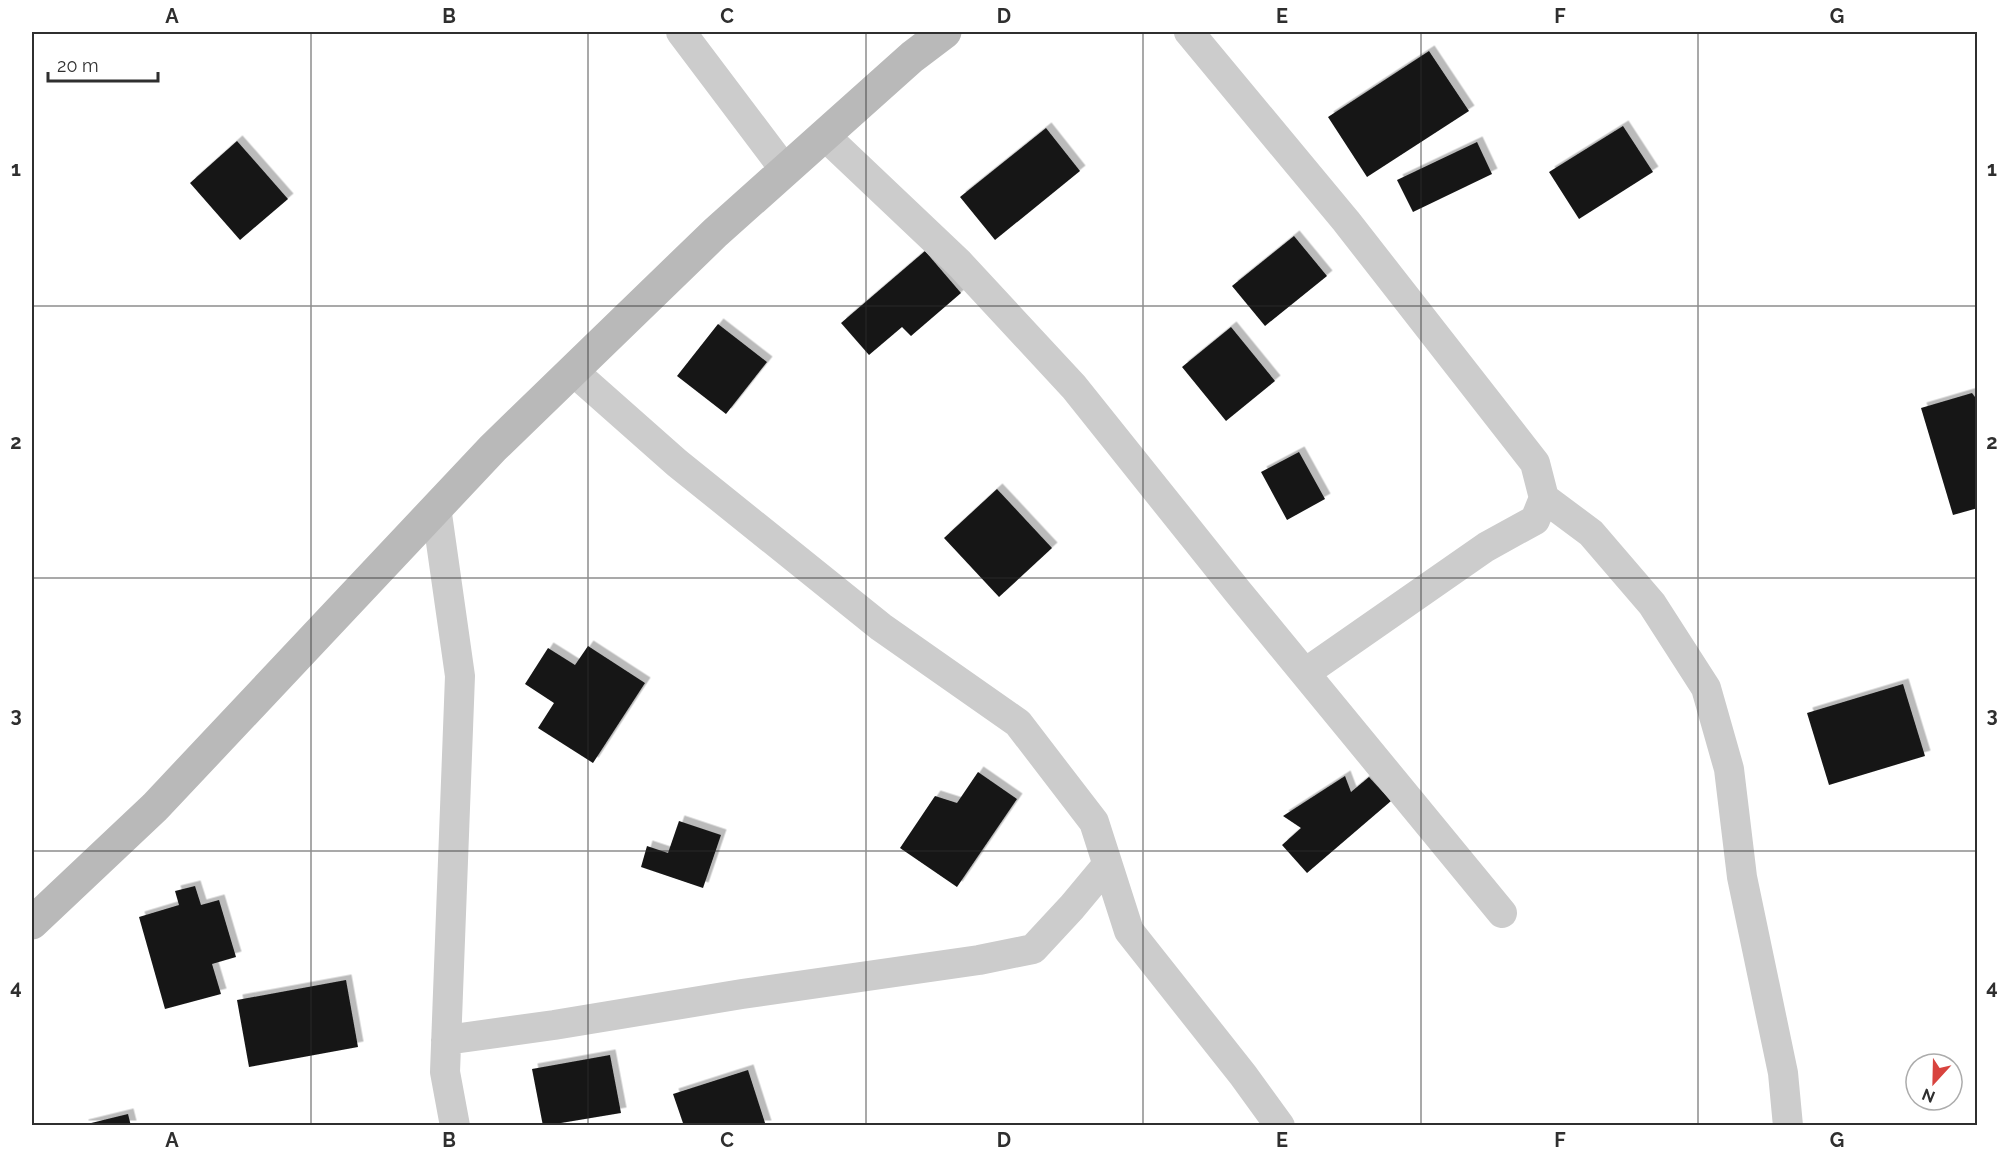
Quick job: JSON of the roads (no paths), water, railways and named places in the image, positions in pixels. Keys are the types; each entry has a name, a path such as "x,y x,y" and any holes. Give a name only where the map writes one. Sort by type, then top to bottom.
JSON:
{"main road":[{"path":"32,923 155,807 493,448 715,233 912,57 945,32"}],"street":[{"path":"681,32 785,170"},
{"path":"1189,32 1346,221 1535,463 1544,498 1535,520 1486,547 1305,673"},
{"path":"824,135 959,263 1074,387 1502,914"},
{"path":"573,371 677,462 881,627 1018,723 1094,822 1129,931 1280,1125"},
{"path":"1544,498 1592,533 1652,604 1706,688 1729,769 1742,877 1783,1073 1788,1125"},
{"path":"436,507 460,676 445,1072 455,1125"},
{"path":"446,1040 979,960 1033,949 1107,865"}]}
